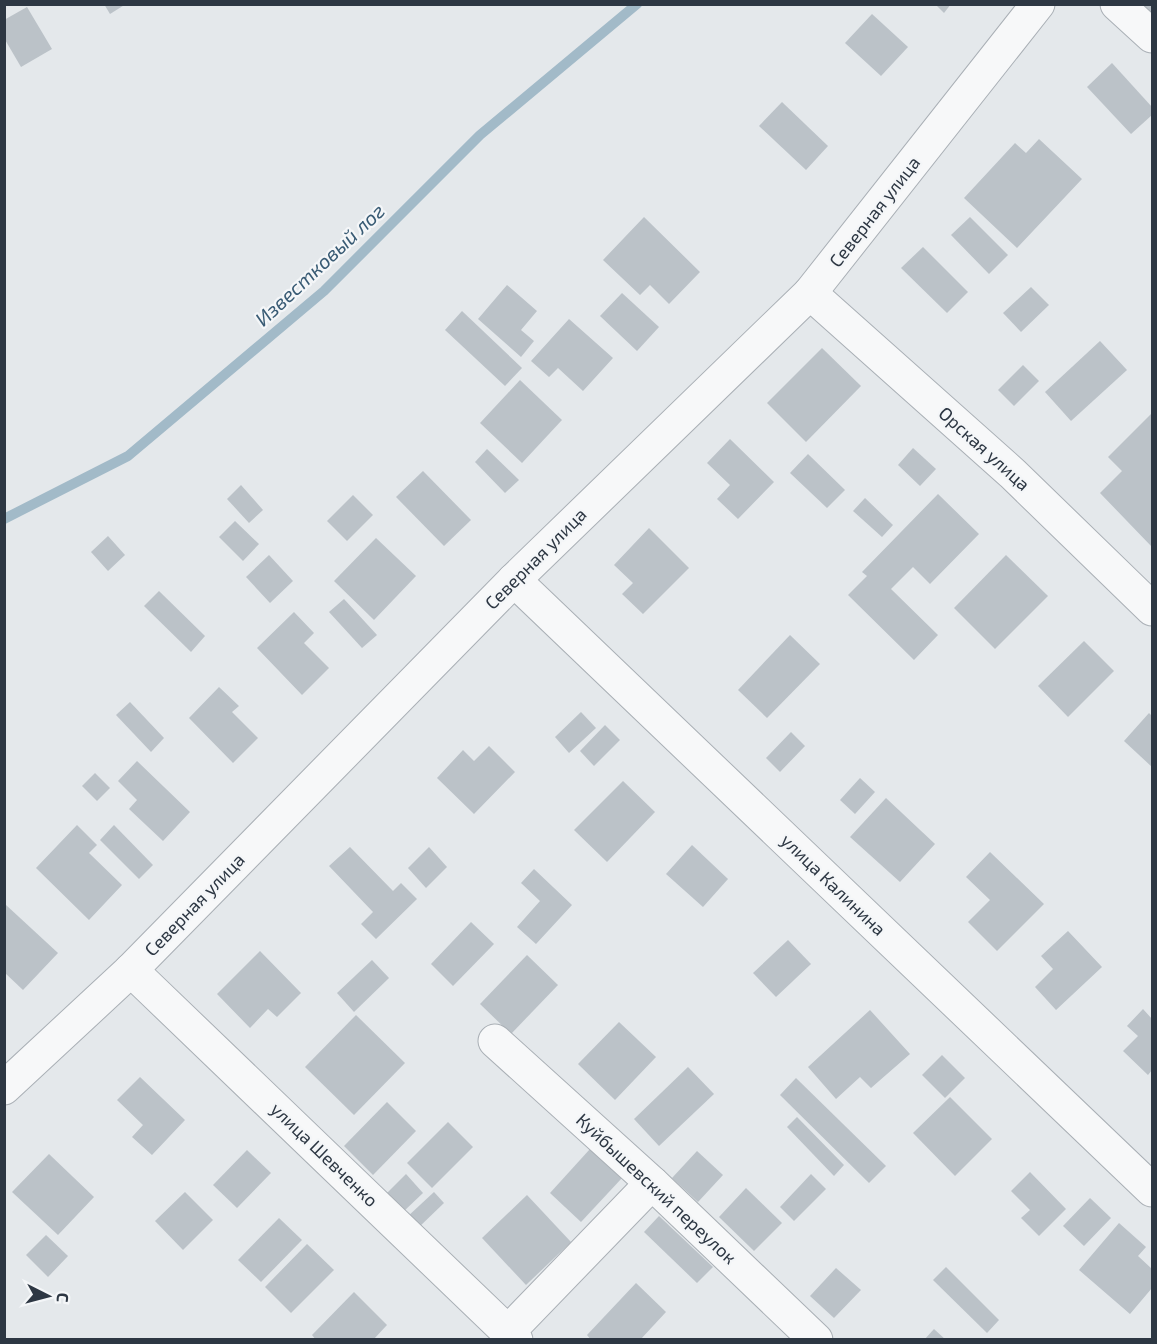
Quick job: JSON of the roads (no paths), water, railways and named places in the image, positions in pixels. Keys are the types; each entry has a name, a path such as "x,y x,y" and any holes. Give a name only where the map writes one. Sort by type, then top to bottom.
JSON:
{"street":[{"name":"Северная улица","path":"4,1088 131,970 514,580 810,293 1038,4"},
{"path":"1117,4 1152,36"},
{"name":"Орская улица","path":"810,293 1013,474 1152,609"},
{"name":"улица Калинина","path":"514,580 1152,1190"},
{"name":"улица Шевченко","path":"131,970 512,1336"},
{"name":"Куйбышевский переулок","path":"495,1041 652,1183 816,1340"},
{"path":"512,1336 652,1183"}],"waterway":[{"name":"Известковый лог","path":"4,519 128,456 324,291 480,135 637,4"}]}
